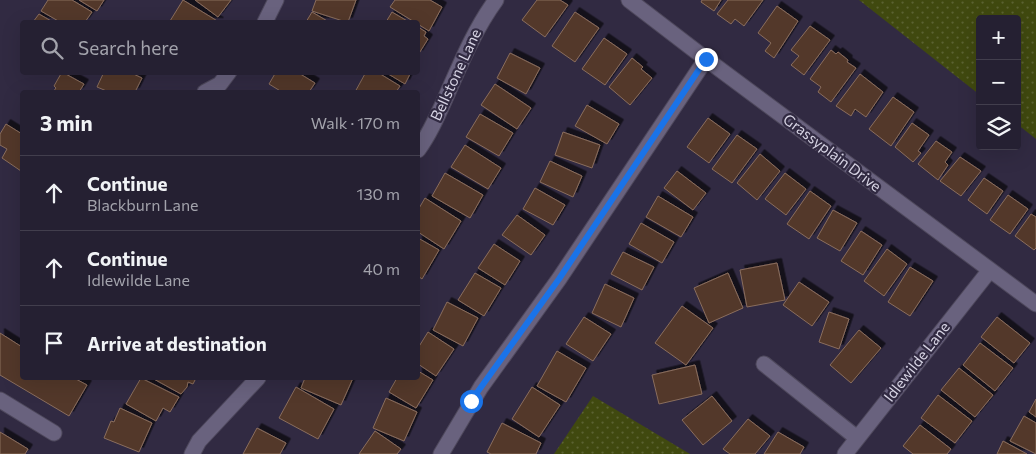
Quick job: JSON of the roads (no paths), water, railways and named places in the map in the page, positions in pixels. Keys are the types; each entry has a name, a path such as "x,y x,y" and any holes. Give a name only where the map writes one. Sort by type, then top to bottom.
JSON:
{"street":[{"path":"266,20 276,0"},
{"name":"Bellstone Lane","path":"420,147 436,119 477,29 496,0"},
{"name":"Grassyplain Drive","path":"629,0 1036,304"},
{"path":"442,454 481,387 559,279 706,59"},
{"path":"209,90 220,84 227,75"},
{"name":"Idlewilde Lane","path":"845,454 990,270"},
{"path":"764,364 857,438"},
{"path":"192,454 199,441 256,380"},
{"path":"0,400 54,433"}]}
